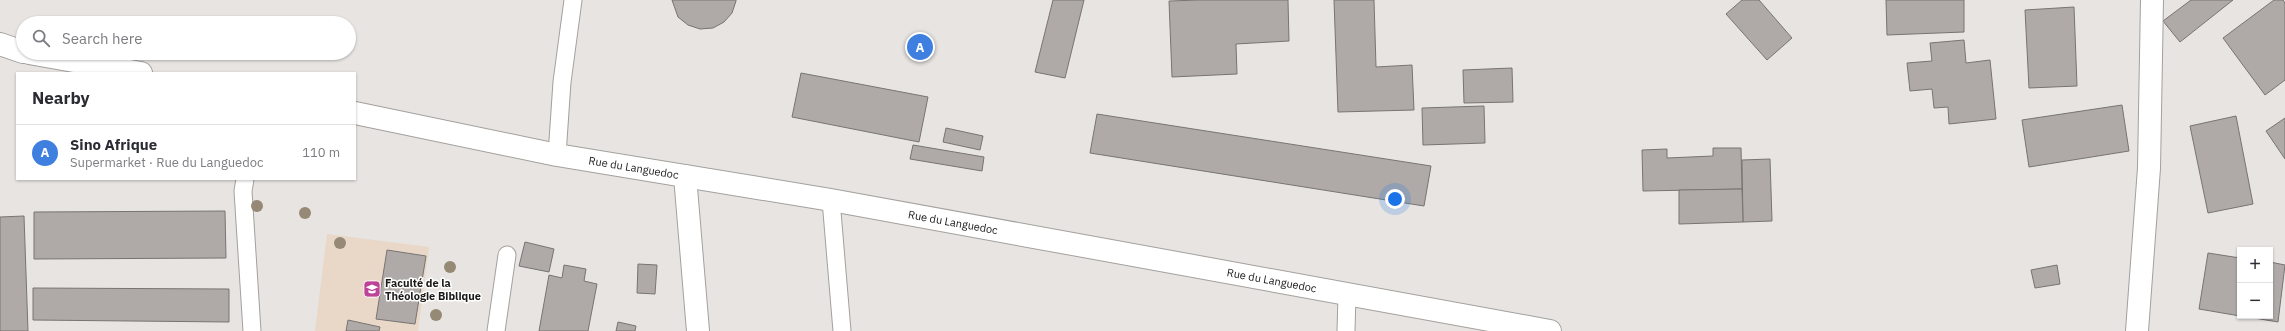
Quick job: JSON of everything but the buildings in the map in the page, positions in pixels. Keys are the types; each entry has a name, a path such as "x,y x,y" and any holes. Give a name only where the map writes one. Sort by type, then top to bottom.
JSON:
{"main road":[{"path":"2136,331 2149,168 2152,0"},
{"path":"0,44 16,52"},
{"path":"61,60 135,72"},
{"name":"Rue du Languedoc","path":"356,113 558,155 831,200 1550,331"},
{"path":"685,176 698,331"}],"lane":[{"path":"558,155 562,82 573,0"},
{"path":"245,180 243,191 252,331"},
{"path":"831,200 842,331"},
{"path":"496,331 507,255"},
{"path":"1346,331 1347,295"}],"shaded area":[{"name":"Faculté de la Théologie Biblique","path":"327,234 429,247 418,331 315,331"}],"place":[{"name":"Sino Afrique","path":"920,47"},
{"name":"Faculté de la Théologie Biblique","path":"372,289"}]}
